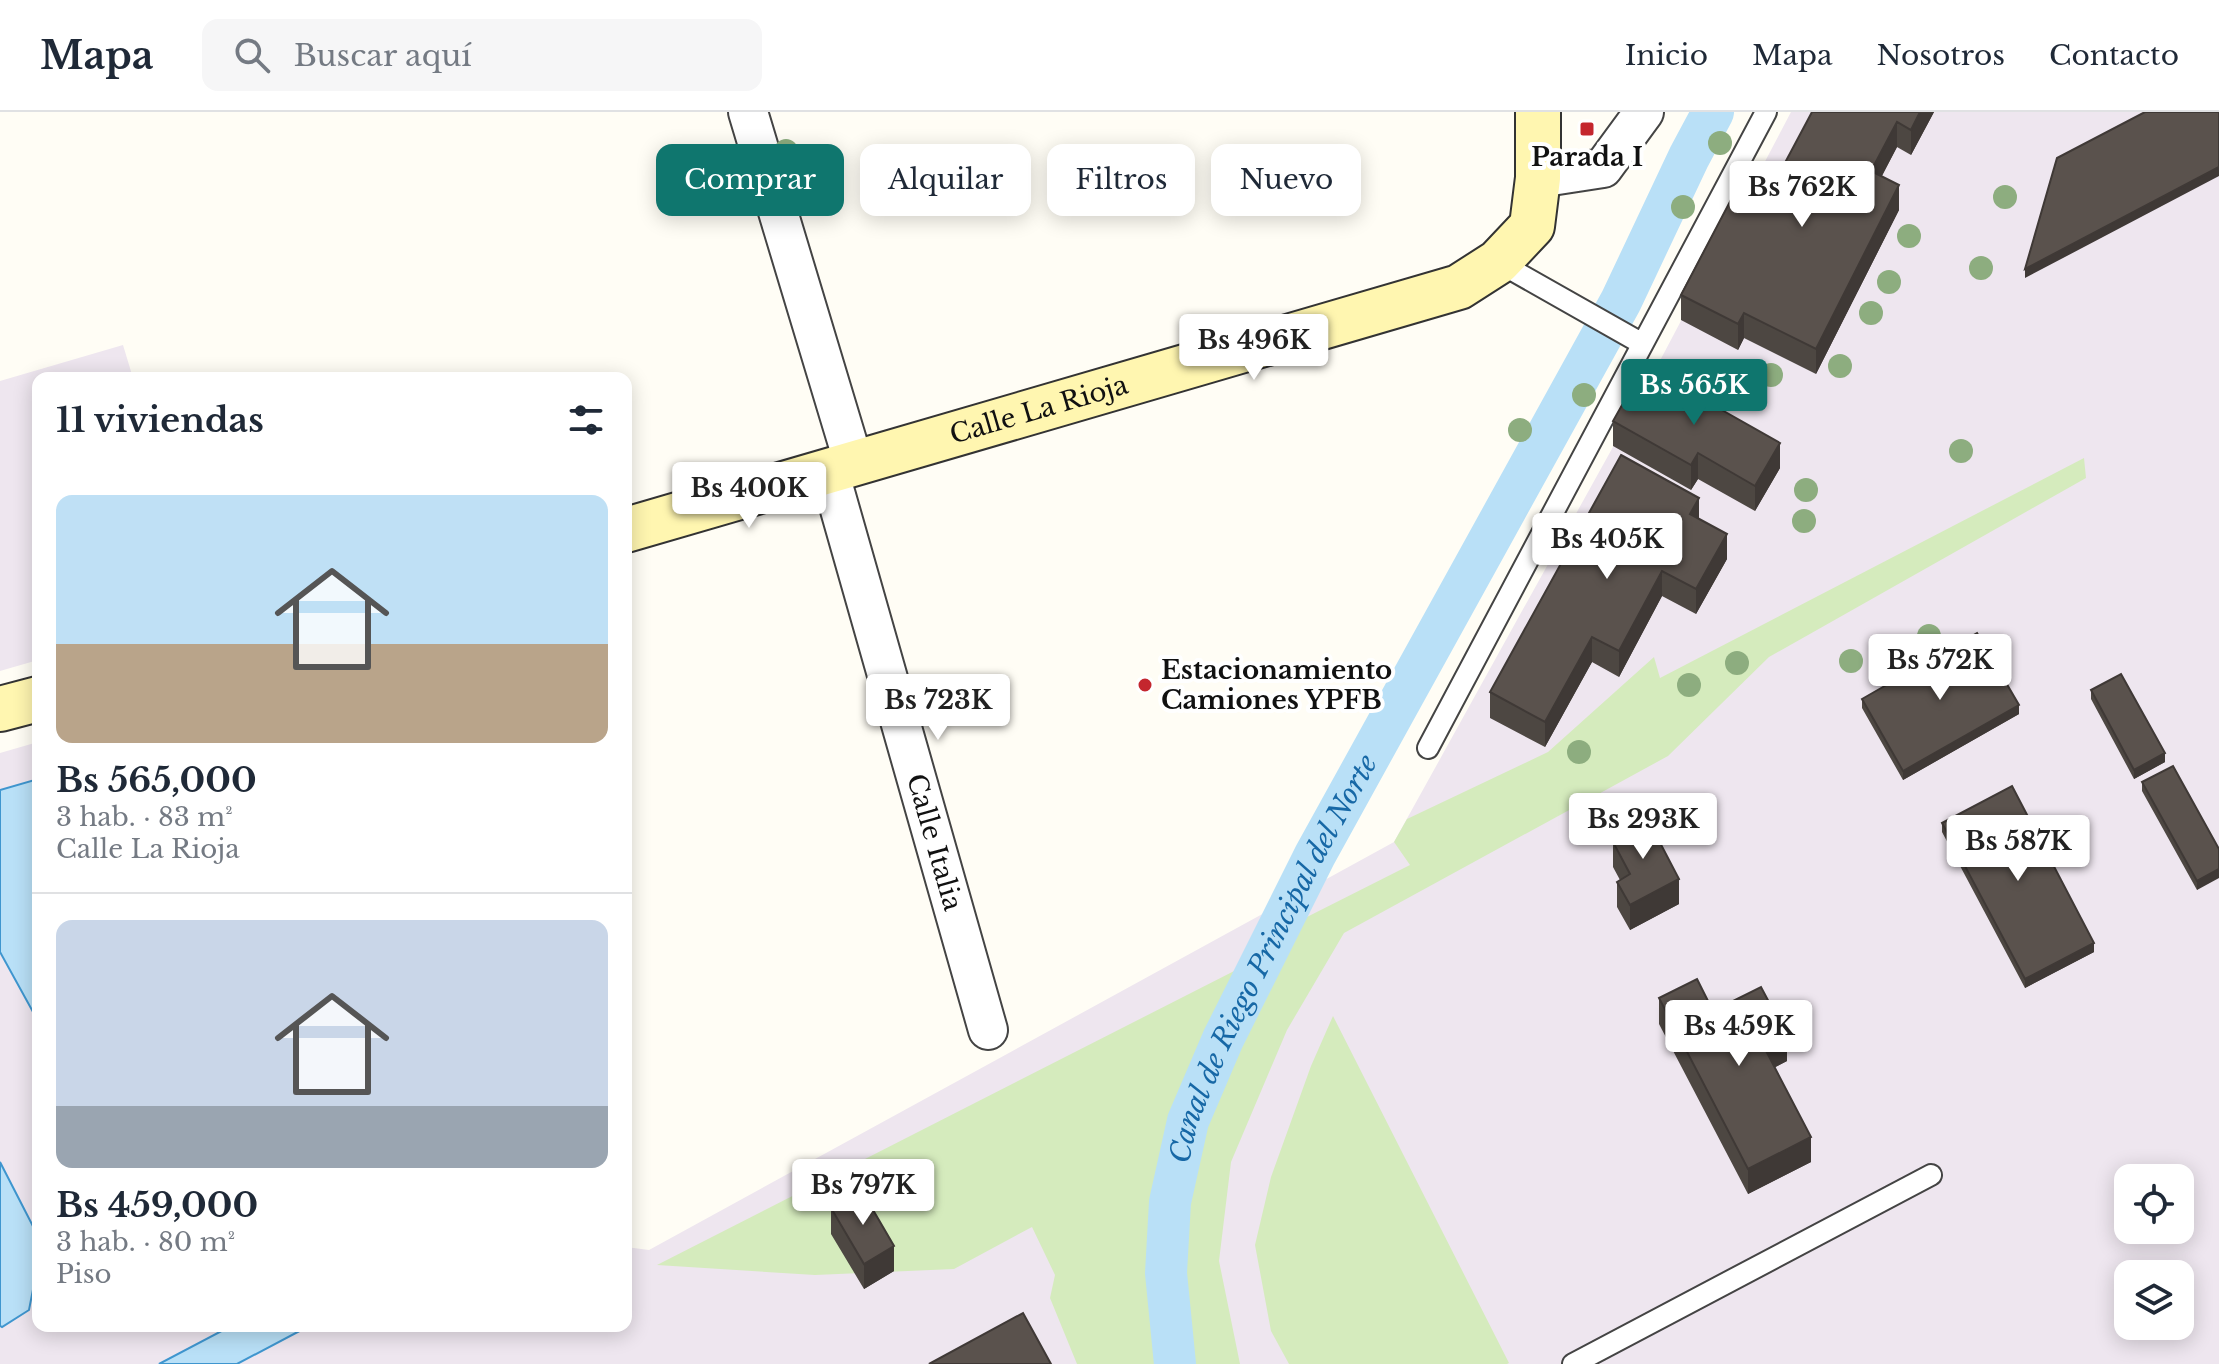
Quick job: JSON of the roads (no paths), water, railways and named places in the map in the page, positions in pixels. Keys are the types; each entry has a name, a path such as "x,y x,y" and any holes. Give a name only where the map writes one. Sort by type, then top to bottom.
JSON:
{"street":[{"name":"Calle Italia","path":"748,112 988,1030"},
{"name":"Calle La Rioja","path":"632,528 1459,287 1498,262 1532,226 1538,178 1538,112"},
{"path":"1538,178 1603,168 1644,112"},
{"path":"0,709 32,701"}],"lane":[{"path":"1428,748 1766,112"},
{"path":"1498,262 1641,343"},
{"path":"1573,1364 1931,1175"}],"water":[{"path":"32,781 32,1010 0,952 0,790"},
{"path":"0,1162 32,1224 32,1295 29,1310 0,1326"},
{"path":"220,1332 298,1332 237,1364 159,1364"}],"waterway":[{"name":"Canal de Riego Principal del Norte","path":"1175,1364 1166,1273 1170,1202 1188,1121 1223,1039 1315,855 1621,301 1713,112"}],"place":[{"name":"Parada I","path":"1587,129"},
{"name":"Estacionamiento Camiones YPFB","path":"1145,685"}]}
